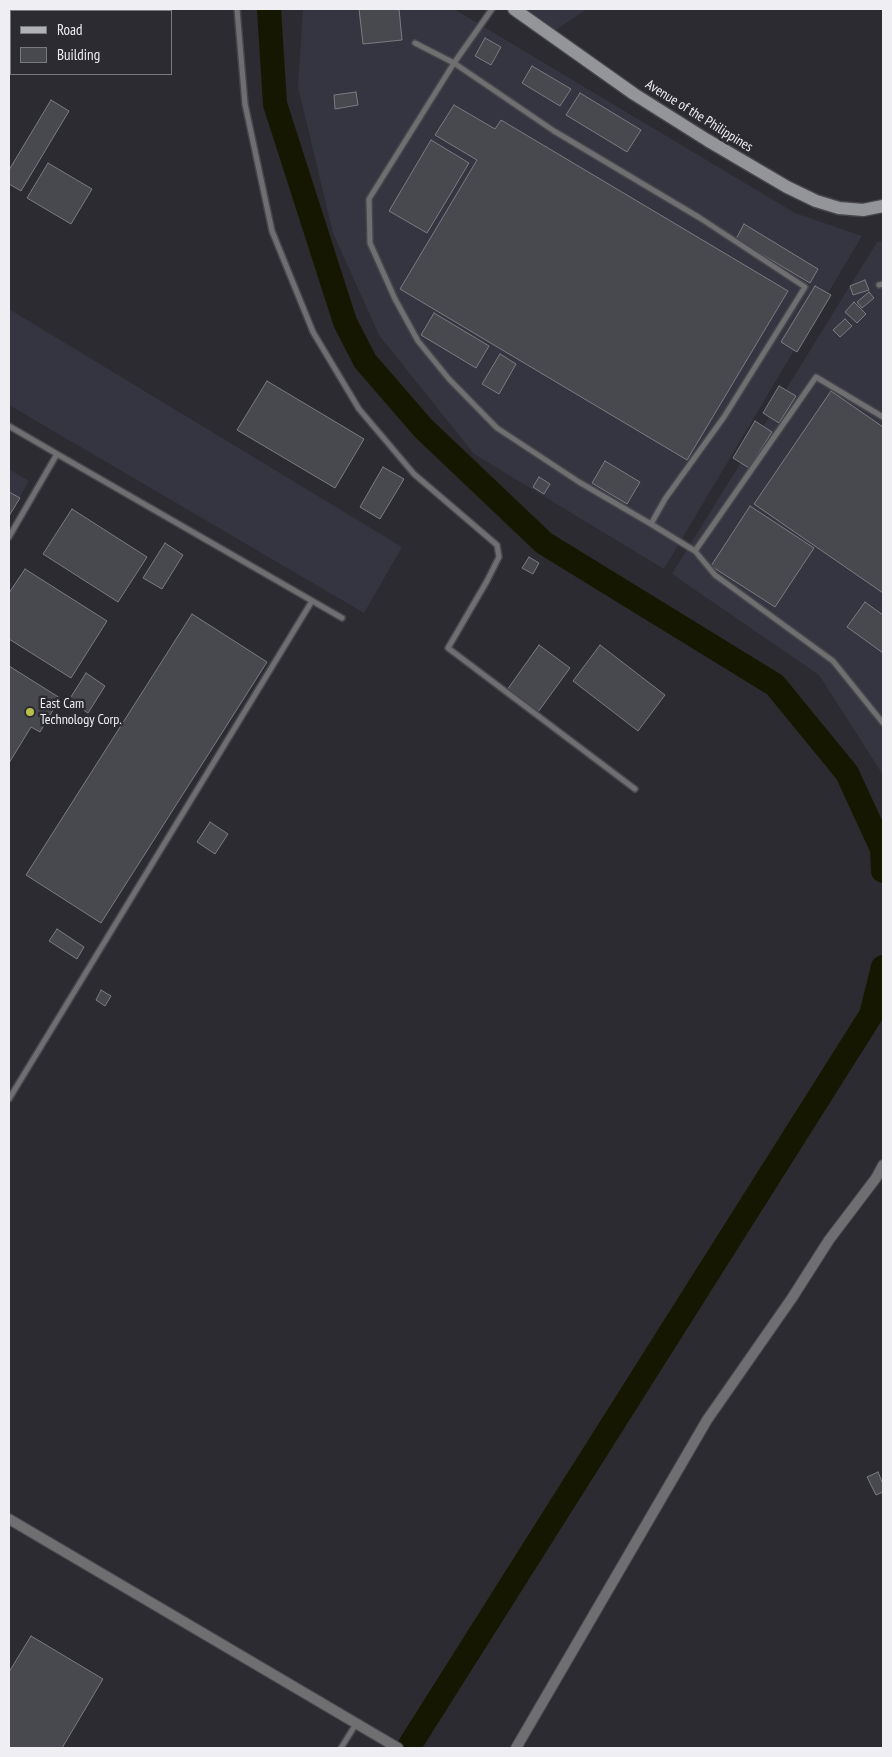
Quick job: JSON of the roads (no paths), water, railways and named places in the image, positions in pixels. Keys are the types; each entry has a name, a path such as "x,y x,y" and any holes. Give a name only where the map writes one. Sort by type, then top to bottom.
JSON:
{"main road":[{"name":"Avenue of the Philippines","path":"514,9 642,99 786,187 839,208 863,210 883,206"}],"street":[{"path":"516,1748 707,1420 792,1298 829,1240 876,1178 883,1165"},
{"path":"9,1519 398,1748"}],"lane":[{"path":"237,9 246,104 272,231 313,332 359,409 414,474 497,545 499,557 448,648 635,788"},
{"path":"492,9 454,63 369,199 370,243 395,299 418,342 449,379 497,428 579,482 695,552 715,575 833,661 883,723"},
{"path":"415,43 454,63 554,131 700,218 804,287 724,417 666,499 651,524"},
{"path":"695,552 816,376 883,417"},
{"path":"9,426 342,618"},
{"path":"9,537 57,454"},
{"path":"9,1099 312,601"},
{"path":"341,1748 356,1724"}],"waterway":[{"path":"269,9 275,104 345,322 365,361 423,428 544,543 775,685 847,773 882,849 883,871"},
{"path":"408,1748 871,1015 883,967"}],"place":[{"name":"East Cam Technology Corp.","path":"30,712"}]}
